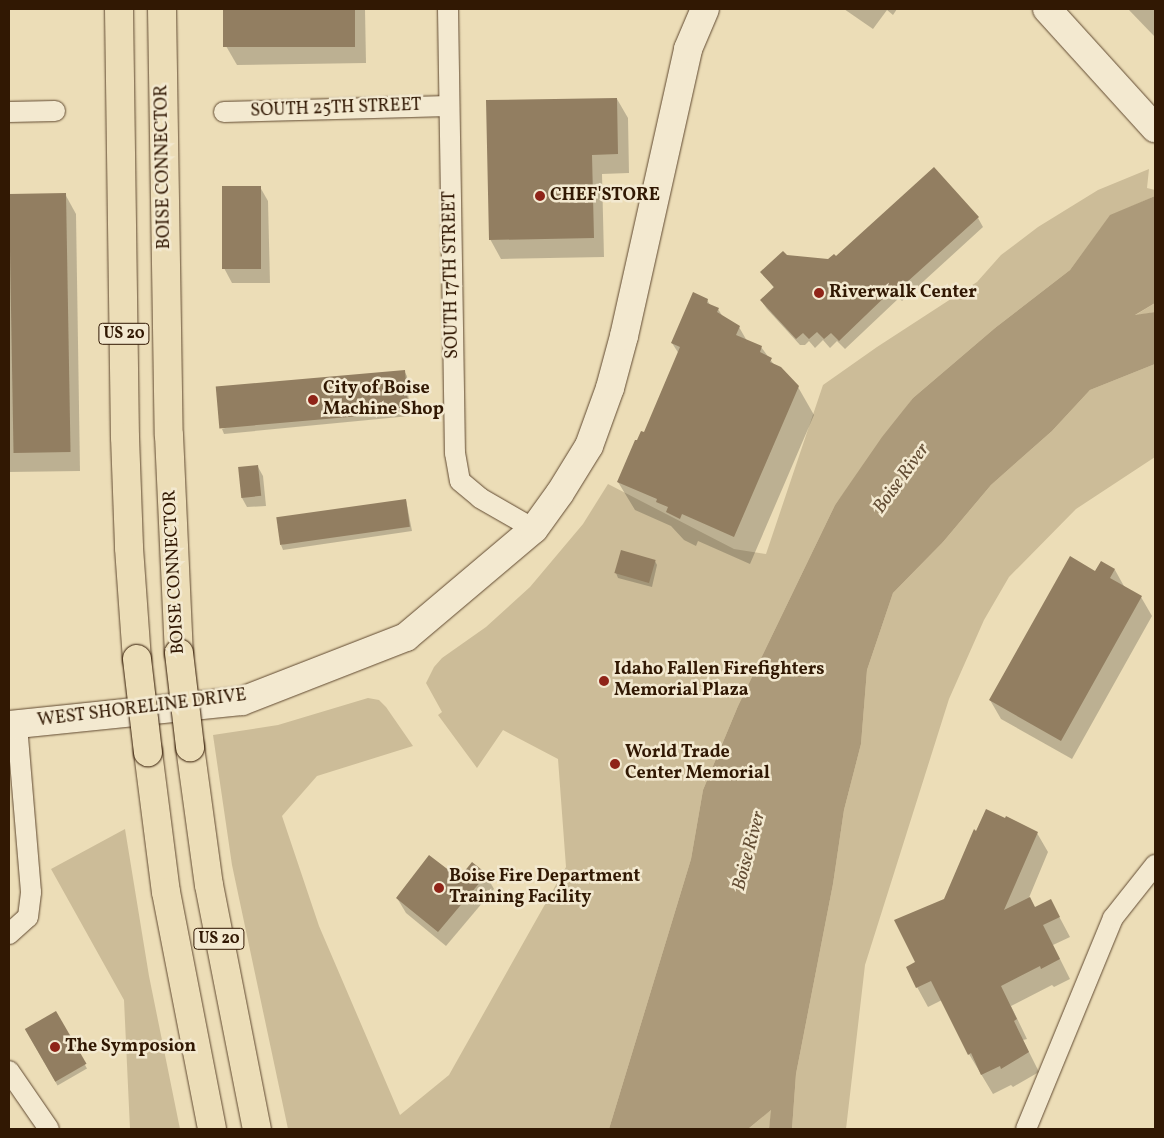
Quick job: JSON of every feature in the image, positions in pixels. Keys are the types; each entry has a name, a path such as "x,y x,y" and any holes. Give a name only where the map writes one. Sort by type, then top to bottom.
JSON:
{"highway":[{"name":"US 20","path":"119,9 125,437 129,548 137,659 166,892 212,1129"},
{"name":"BOISE CONNECTOR","path":"162,9 169,435 179,653 209,885 257,1129"}],"main road":[{"name":"WEST SHORELINE DRIVE","path":"13,724 242,701 406,637 534,529 560,493 589,446 610,388 624,336 688,49 705,9"},
{"path":"1047,9 1155,128"}],"street":[{"name":"SOUTH 17TH STREET","path":"448,9 454,439 460,481 480,498 534,529"},
{"name":"SOUTH 25TH STREET","path":"224,112 449,106"},
{"path":"9,112 55,111"},
{"path":"9,934 28,917 31,892 13,724"},
{"path":"1026,1129 1113,918 1155,865"},
{"path":"9,1071 49,1129"}],"shaded area":[{"path":"1149,169 1147,188 1155,190 1155,196 1110,216 1070,270 995,328 913,398 835,505 738,706 703,790 691,859 609,1129 288,1129 232,865 213,735 278,725 368,698 379,700 386,707 413,746 317,776 282,816 319,926 400,1115 449,1075 566,867 558,759 503,730 477,768 438,715 442,712 426,683 434,667 442,658 486,627 530,587 583,524 608,484 734,549 766,554 823,385 877,347 977,282 1001,255 1038,227 1098,190"},
{"path":"1155,303 1155,312 1134,316"},
{"path":"1155,364 1155,457 1076,509 1009,577 984,620 949,699 865,965 846,1129 792,1129 796,1074 833,884 844,810 861,744 867,670 893,593 943,542 991,485 1052,431 1090,390"},
{"path":"125,829 149,976 180,1129 130,1129 124,1000 51,869"},
{"path":"772,1109 769,1129 748,1129"}],"water":[{"name":"Boise River","path":"1155,196 1155,303 1135,315 1155,312 1155,364 1090,390 1052,431 991,485 943,542 893,593 867,670 861,744 844,810 833,884 796,1074 792,1129 769,1129 771,1110 748,1129 609,1129 691,859 703,790 738,706 835,505 882,437 913,398 995,328 1070,270 1110,215"}],"building":[{"path":"223,9 355,9 355,47 223,47"},
{"name":"CHEF'STORE","path":"617,98 618,154 592,155 594,238 489,240 486,100"},
{"path":"934,167 979,217 896,292 893,289 839,341 831,333 824,339 817,332 809,339 803,333 796,339 760,300 774,287 760,272 783,251 787,255 828,259 834,254 836,256"},
{"path":"222,186 261,186 261,269 222,269"},
{"path":"66,193 71,452 14,453 9,194"},
{"path":"693,292 708,299 707,303 719,308 717,312 740,326 736,335 762,346 760,352 772,358 770,362 781,367 799,386 734,537 682,514 680,519 666,512 668,507 656,502 657,499 617,482 635,440 637,440 641,431 644,432 680,347 671,343"},
{"name":"City of Boise Machine Shop","path":"405,370 409,412 219,428 216,387"},
{"path":"258,465 261,496 241,498 238,467"},
{"path":"406,499 410,527 280,545 276,517"},
{"path":"621,550 656,560 649,583 614,573"},
{"path":"1070,556 1095,571 1101,561 1115,569 1110,578 1142,596 1061,741 989,700"},
{"path":"986,809 1005,818 1006,816 1038,832 1004,910 1030,897 1035,907 1051,899 1060,917 1043,925 1060,959 1041,969 1040,966 1001,986 1017,1019 1014,1021 1029,1052 1001,1069 1000,1066 981,1075 971,1053 968,1055 931,981 916,988 906,967 915,962 894,920 944,899 974,829 976,831"},
{"name":"Boise Fire Department Training Facility","path":"429,855 459,878 472,862 487,874 438,932 396,898"},
{"name":"The Symposion","path":"56,1011 86,1064 55,1082 25,1029"}],"place":[{"name":"CHEF'STORE","path":"540,196"},
{"name":"Riverwalk Center","path":"819,293"},
{"name":"City of Boise Machine Shop","path":"313,400"},
{"name":"Idaho Fallen Firefighters Memorial Plaza","path":"604,681"},
{"name":"World Trade Center Memorial","path":"615,764"},
{"name":"Boise Fire Department Training Facility","path":"439,888"},
{"name":"The Symposion","path":"55,1047"}]}
